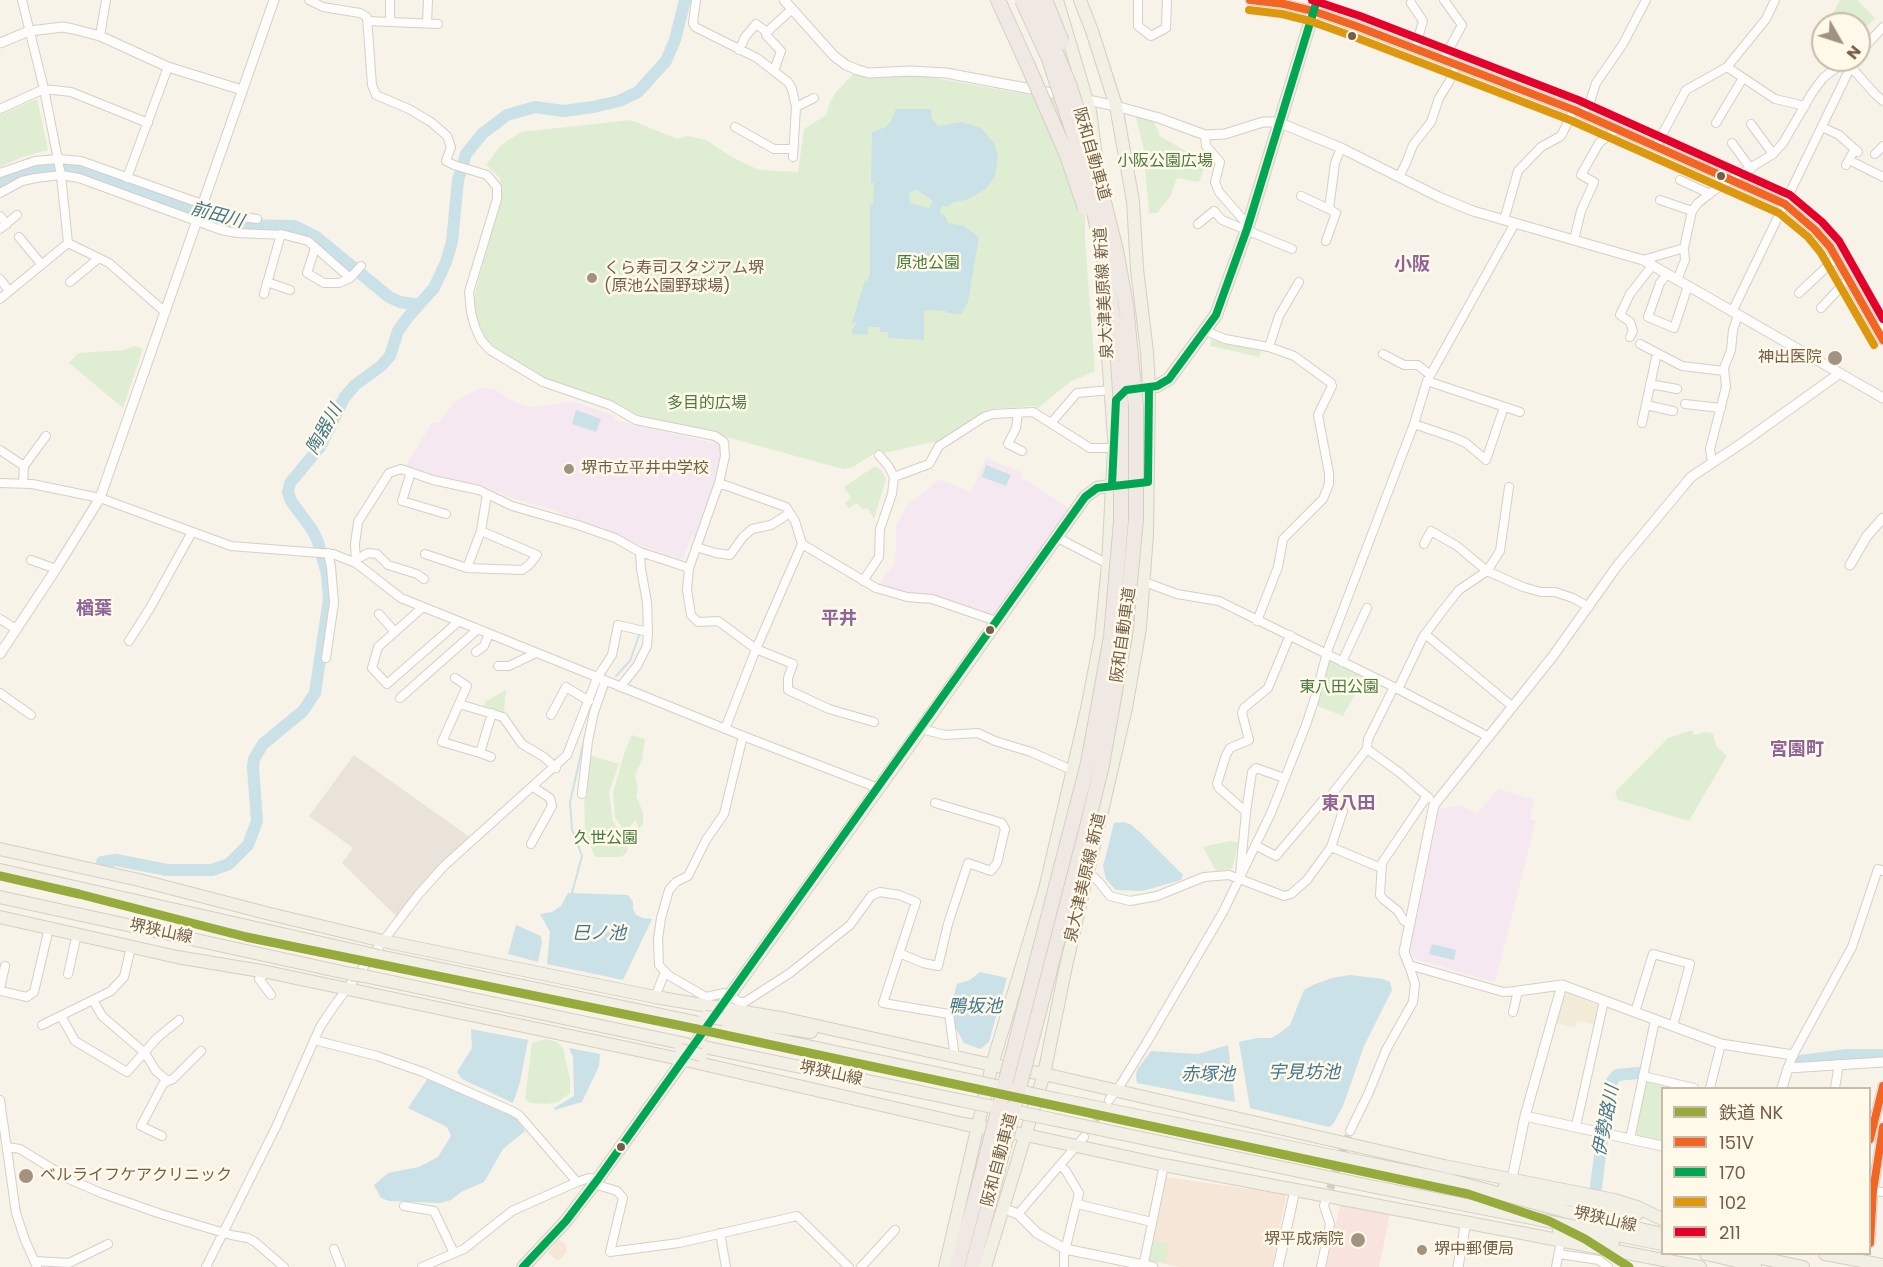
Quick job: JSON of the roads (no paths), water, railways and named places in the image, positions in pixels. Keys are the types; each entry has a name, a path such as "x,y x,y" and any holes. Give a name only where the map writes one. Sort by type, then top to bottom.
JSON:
{"highway":[{"path":"998,0 1069,162 1091,225 1112,308"},
{"name":"阪和自動車道","path":"957,1267 1072,825 1100,700 1111,637 1120,544 1121,405 1112,308 1098,226 1073,132 1049,59 1022,0"},
{"name":"阪和自動車道","path":"972,1267 1086,831 1115,701 1125,636 1136,519 1136,407 1126,305 1108,212 1069,84 1034,0"},
{"path":"1045,0 1081,92 1090,122 1108,212"}],"main road":[{"name":"泉大津美原線 新道","path":"1057,0 1087,100 1094,137 1102,212 1102,289 1114,448"},
{"name":"泉大津美原線 新道","path":"985,1267 1044,1074 1087,871 1126,708 1140,628 1147,534 1149,387 1137,269 1133,201 1116,106 1080,0"},
{"path":"945,1267 992,1065 1045,889 1074,771 1101,637 1108,564 1116,400 1126,390 1157,386 1169,379 1216,315 1247,227 1315,5"},
{"path":"523,1267 560,1228 596,1181 684,1051 720,1018 729,995 921,729 1085,496 1097,488 1148,482"},
{"path":"0,849 139,880 383,941 655,998 720,1018 893,1048 920,1049 1044,1074 1112,1096 1375,1165"},
{"name":"堺狭山線","path":"0,870 379,956 622,1006 702,1020 720,1018 969,1080 1449,1180 1661,1234"},
{"name":"堺狭山線","path":"0,897 629,1032 684,1051 703,1051 963,1101 1661,1244"},
{"path":"0,917 177,957 684,1051 959,1123 1080,1142 1164,1165 1702,1267"},
{"path":"703,1051 938,1113 959,1123"},
{"path":"1112,1096 1614,1200 1637,1207 1661,1219"},
{"path":"1449,1180 1547,1195 1661,1219"},
{"path":"1415,1195 1495,1216 1633,1247 1702,1267"},
{"path":"1712,1255 1765,1267"},
{"path":"1748,1255 1803,1267"},
{"path":"1830,1255 1883,1265"}],"street":[{"path":"22,0 44,89 58,159 68,243"},
{"path":"100,36 106,0"},
{"path":"0,654 100,498 274,0"},
{"path":"309,0 323,7 360,12 366,17 372,85 376,95 409,109 431,122 447,136 451,147 446,161 487,175 494,181 498,193 470,292 471,312 475,327 490,350 522,371 553,387 610,405 636,420 719,438 726,445 719,483 689,568 687,590 691,615 698,622 718,621 756,649 793,664 788,678 788,690 829,709 874,722"},
{"path":"390,0 390,22"},
{"path":"427,23 428,0"},
{"path":"696,0 693,23 695,27 757,58 788,82 792,89 796,107 793,153 774,149 735,127"},
{"path":"784,0 834,56 846,65 869,73 911,71 946,73 1116,106 1159,118 1204,135 1225,134 1263,122 1278,122 1341,148 1473,211 1643,260 1883,398"},
{"path":"1138,0 1138,26 1151,36 1166,27 1167,0"},
{"path":"1250,0 1315,5 1415,49 1578,111 1785,204 1815,230 1830,247 1883,340"},
{"path":"1443,60 1462,25 1447,3 1456,0"},
{"path":"1504,220 1518,171 1541,147 1561,136 1578,111 1590,102 1596,83 1623,44 1646,0"},
{"path":"1656,146 1686,90 1727,67 1766,19 1775,0"},
{"path":"1411,3 1424,21 1415,49"},
{"path":"766,32 792,9"},
{"path":"367,21 438,24"},
{"path":"740,50 745,37 756,24 766,32 766,35 781,51 774,71"},
{"path":"0,43 30,31 63,27 100,36 168,67 242,90"},
{"path":"1871,40 1883,27"},
{"path":"1399,177 1413,145 1431,123 1439,98 1457,65"},
{"path":"127,178 168,67"},
{"path":"1727,67 1775,99 1805,106"},
{"path":"1677,280 1685,260 1684,248 1692,211 1710,194 1773,154 1783,143 1823,78 1833,72"},
{"path":"1712,462 1710,449 1726,387 1724,371 1735,313 1847,72"},
{"path":"1860,72 1875,94 1883,100"},
{"path":"1716,123 1743,78"},
{"path":"0,109 44,89 71,92 148,123"},
{"path":"796,107 814,98"},
{"path":"1750,124 1773,154"},
{"path":"1822,127 1839,135 1856,150 1848,162 1883,177"},
{"path":"1574,240 1581,211 1594,182 1581,176 1599,143 1617,129"},
{"path":"1204,135 1206,147 1220,162 1215,182 1219,192 1239,212 1247,227"},
{"path":"1732,143 1751,169"},
{"path":"1875,154 1883,146"},
{"path":"1329,208 1335,163 1341,148"},
{"path":"0,173 35,161 58,159 88,163 223,214 257,219"},
{"path":"0,193 22,181 61,175 79,178 220,230 281,234 308,241 350,278"},
{"path":"1680,180 1710,194"},
{"path":"1301,196 1336,213 1326,241"},
{"path":"1660,200 1692,211"},
{"path":"1198,224 1214,211 1222,220 1247,227 1292,249"},
{"path":"0,216 3,227 17,215"},
{"path":"246,219 246,233"},
{"path":"1112,1096 1223,912 1270,813 1314,701 1327,654 1414,424 1428,378 1515,223"},
{"path":"264,294 281,234"},
{"path":"19,237 42,265"},
{"path":"68,243 109,263 165,312"},
{"path":"0,299 68,243"},
{"path":"315,248 307,273 324,283 339,283 350,278 361,267"},
{"path":"1643,260 1684,248"},
{"path":"70,282 99,258"},
{"path":"1799,293 1835,259"},
{"path":"1630,337 1633,330 1630,322 1620,315 1630,294 1652,266"},
{"path":"1667,274 1660,283 1648,317 1674,328 1688,286"},
{"path":"0,279 9,291"},
{"path":"1821,308 1848,279"},
{"path":"267,282 290,291"},
{"path":"1269,347 1279,316 1299,282"},
{"path":"1878,331 1883,321"},
{"path":"1206,331 1225,339 1269,347 1294,356 1332,386 1318,415 1329,484 1323,499 1283,539 1278,567 1257,621"},
{"path":"1640,344 1682,366 1724,371"},
{"path":"1642,423 1657,353"},
{"path":"1383,354 1404,365 1418,365 1428,378 1520,412"},
{"path":"1350,1131 1386,1050 1413,1002 1415,984 1404,952 1435,803 1513,706 1617,566 1690,477 1840,374"},
{"path":"1650,384 1677,389"},
{"path":"1051,423 1077,393 1111,390"},
{"path":"1685,404 1720,408"},
{"path":"1646,405 1673,411"},
{"path":"1414,424 1466,443 1486,460 1504,406"},
{"path":"894,477 929,464 939,446 984,417 1033,412 1090,448 1114,448"},
{"path":"1018,413 1016,428 1008,444 1022,451"},
{"path":"23,483 24,466 46,436"},
{"path":"0,450 24,466"},
{"path":"863,581 879,557 880,529 892,494 894,477 879,455"},
{"path":"356,560 355,544 358,522 389,473 401,468 433,480 479,490 512,506 578,525 615,538 640,552 689,568"},
{"path":"411,472 402,501 446,514"},
{"path":"0,483 23,483 100,498 231,546 327,553 356,560 401,598 725,729 878,788"},
{"path":"719,483 786,507 795,521 802,544 756,649 725,729"},
{"path":"1255,845 1276,856 1325,798 1329,798 1367,749 1368,739 1425,634 1459,590 1487,571 1500,551 1509,488"},
{"path":"467,568 481,531 487,494"},
{"path":"696,547 730,555 752,529 771,525 790,513"},
{"path":"1850,565 1867,536 1883,518"},
{"path":"425,554 467,568 522,570 537,555 481,531"},
{"path":"1424,544 1431,531 1457,546 1487,571 1523,587 1541,592 1555,592 1572,598 1588,607"},
{"path":"129,641 192,532"},
{"path":"1056,537 1143,582 1177,594 1219,601 1396,688 1489,737"},
{"path":"802,544 863,581 886,591 907,597 932,599 996,621"},
{"path":"620,687 637,666 646,646 647,602 640,569 640,552"},
{"path":"326,658 334,603 331,567 327,553"},
{"path":"356,560 368,553 377,554 388,565 417,574 424,579"},
{"path":"31,560 56,569"},
{"path":"423,607 378,647 372,668 387,684 458,622"},
{"path":"1342,662 1367,608"},
{"path":"379,614 395,632"},
{"path":"0,619 16,629"},
{"path":"206,1267 276,1127 320,1027 418,895 444,866 556,768 567,755 589,701 612,655 618,625 648,632"},
{"path":"400,698 478,629"},
{"path":"477,652 484,646 489,634"},
{"path":"1425,634 1513,706"},
{"path":"1246,812 1217,784 1230,748 1249,740 1242,713 1244,708 1268,688 1290,635"},
{"path":"498,666 509,666 536,653"},
{"path":"455,678 467,686 442,742 491,757"},
{"path":"582,794 590,732 601,679"},
{"path":"552,715 566,687 589,701"},
{"path":"0,693 31,715"},
{"path":"459,704 503,717 522,744 544,757 556,768"},
{"path":"480,753 492,713"},
{"path":"921,729 945,735 978,733 1031,752 1074,771"},
{"path":"743,736 724,814 706,840 688,876 676,882 669,890 660,918 659,965 665,972 706,997 724,993 740,1002 745,1002 790,973 850,925 871,896 880,892 899,895 916,902 883,1003 949,1014 955,1057"},
{"path":"1367,749 1435,803"},
{"path":"1239,878 1252,772 1256,768 1284,778"},
{"path":"531,844 552,806 550,798 533,787"},
{"path":"1410,923 1404,921 1398,911 1383,900 1380,894 1381,868 1384,858 1427,796"},
{"path":"1087,871 1100,882 1110,896 1130,901 1157,896 1204,877 1229,875 1284,896 1291,894 1308,880 1331,848 1343,811 1329,798"},
{"path":"899,953 923,963 938,966 948,924 968,863 991,871 997,863 1005,830 1002,823 935,803"},
{"path":"1331,848 1381,868"},
{"path":"1783,1087 1793,1054 1852,947 1881,870"},
{"path":"5,966 0,990 27,997 34,992 49,928"},
{"path":"68,974 77,934"},
{"path":"42,1025 111,991 124,976 131,947"},
{"path":"1635,1012 1653,954 1690,964 1673,1026"},
{"path":"1409,964 1503,992 1562,985 1721,1044 1793,1054"},
{"path":"267,972 259,979 271,994"},
{"path":"655,998 665,972"},
{"path":"1512,1179 1525,1116 1562,985"},
{"path":"1513,1012 1518,991"},
{"path":"93,1000 107,1022 145,1053 156,1071 168,1081"},
{"path":"1576,1126 1604,1001"},
{"path":"61,1016 75,1041 127,1072 157,1038 179,1020"},
{"path":"1630,1139 1655,1020"},
{"path":"314,1040 377,1056 423,1072 512,1111 519,1115 577,1182"},
{"path":"1710,1087 1721,1044"},
{"path":"162,1137 141,1126 163,1084 173,1079 201,1051"},
{"path":"1788,1068 1883,1062"},
{"path":"1834,1087 1839,1064"},
{"path":"1643,1076 1686,1087"},
{"path":"1871,1131 1883,1086"},
{"path":"0,1100 16,1213 36,1264 69,1263 108,1244"},
{"path":"1525,1116 1661,1146"},
{"path":"1871,1231 1878,1191 1883,1127"},
{"path":"1018,1214 1080,1142"},
{"path":"8,1147 20,1149 69,1179 101,1193 255,1242 284,1267"},
{"path":"1060,1165 1079,1193 1065,1249 1064,1267"},
{"path":"1002,1208 1018,1214 1037,1233 1065,1249 1109,1263 1146,1266 1152,1222 1164,1165"},
{"path":"422,1267 464,1249 512,1211 589,1178 617,1191 623,1197 610,1252 679,1243 797,1216 849,1267"},
{"path":"1278,1267 1295,1190"},
{"path":"1321,1267 1330,1224 1324,1206 1325,1202"},
{"path":"1077,1204 1152,1222"},
{"path":"404,1206 434,1210 454,1253"},
{"path":"1458,1267 1466,1221"},
{"path":"861,1267 895,1230"},
{"path":"720,1233 726,1267"},
{"path":"1556,1267 1561,1241"},
{"path":"334,1249 341,1267"},
{"path":"1558,1254 1599,1260 1608,1267"}],"water":[{"path":"896,109 931,109 932,119 938,126 962,122 981,128 994,143 998,156 995,176 986,189 966,200 953,202 948,207 942,206 940,210 948,223 964,226 979,237 968,302 961,314 926,310 924,312 924,340 888,338 888,332 880,332 879,327 868,327 868,335 852,334 856,323 854,322 851,326 865,280 868,281 870,272 870,205 873,204 874,183 871,183 872,132 886,127","holes":["917,190 933,201 929,208 910,203 909,195"]},
{"path":"576,410 601,419 596,432 572,424"},
{"path":"986,465 1011,475 1006,486 982,477"},
{"path":"1114,823 1130,824 1143,835 1183,875 1181,880 1142,891 1116,890 1106,879 1103,866"},
{"name":"巳ノ池","path":"568,893 628,895 633,902 636,915 652,919 623,980 547,964 550,932 540,914 552,912 561,906"},
{"path":"516,925 541,936 538,962 508,954"},
{"path":"1432,944 1456,950 1454,960 1429,954"},
{"name":"鴨坂池","path":"980,972 1007,978 989,1042 980,1049 964,1043 955,1027 950,1008 957,984 970,980"},
{"name":"宇見坊池","path":"1350,975 1383,979 1390,982 1392,990 1364,1046 1343,1106 1333,1124 1329,1127 1250,1108 1239,1042 1271,1038 1280,1033 1290,1025 1304,990 1332,978"},
{"path":"471,1029 528,1040 520,1082 513,1103 462,1079 457,1072 472,1048"},
{"name":"赤塚池","path":"1228,1045 1235,1102 1137,1083 1137,1070 1151,1051 1198,1054"},
{"path":"569,1048 600,1054 599,1066 582,1102 555,1110 554,1108 574,1096 573,1057"},
{"path":"428,1078 515,1117 525,1131 503,1149 484,1182 461,1192 451,1200 440,1203 389,1201 381,1198 374,1185 388,1173 419,1167 438,1157 451,1136 447,1127 408,1108"}],"waterway":[{"name":"陶器川","path":"102,862 116,860 167,870 212,870 229,864 248,845 257,821 254,759 263,744 303,711 315,693 329,599 327,574 318,542 313,531 291,501 288,492 290,483 320,447 344,398 355,385 381,366 390,356 398,331 434,288 452,242 458,180 466,154 482,134 507,115 535,107 563,111 593,107 619,101 638,92 666,61 675,40 685,0"},
{"name":"前田川","path":"0,185 10,178 30,171 67,168 86,172 239,225 295,226 315,236 389,297 400,302 419,305"},
{"path":"616,676 630,661 639,635"},
{"path":"572,893 582,856 572,829 570,802 587,727"},
{"name":"伊勢路川","path":"1800,1061 1847,1055 1882,1055"},
{"name":"伊勢路川","path":"1596,1187 1606,1108 1612,1081 1617,1075 1638,1073"}],"tunnel":[{"path":"1088,1130 1105,1106"},
{"path":"1326,1200 1350,1131"}],"rail line":[{"name":"NK","path":"0,876 246,937 697,1029 1468,1194 1549,1221 1585,1239 1629,1267"}],"place":[{"name":"くら寿司スタジアム堺 (原池公園野球場)","path":"592,278"},
{"name":"神出医院","path":"1835,358"},
{"name":"堺市立平井中学校","path":"569,469"},
{"name":"ベルライフケアクリニック","path":"26,1176"},
{"name":"堺平成病院","path":"1358,1240"},
{"name":"堺中郵便局","path":"1422,1250"}],"district":[{"name":"小阪","path":"1412,265"},
{"name":"楢葉","path":"94,609"},
{"name":"平井","path":"839,619"},
{"name":"宮園町","path":"1797,750"},
{"name":"東八田","path":"1348,804"}],"park label":[{"name":"小阪公園広場","path":"1165,162"},
{"name":"原池公園","path":"928,264"},
{"name":"多目的広場","path":"707,404"},
{"name":"東八田公園","path":"1339,688"},
{"name":"久世公園","path":"606,839"}]}
